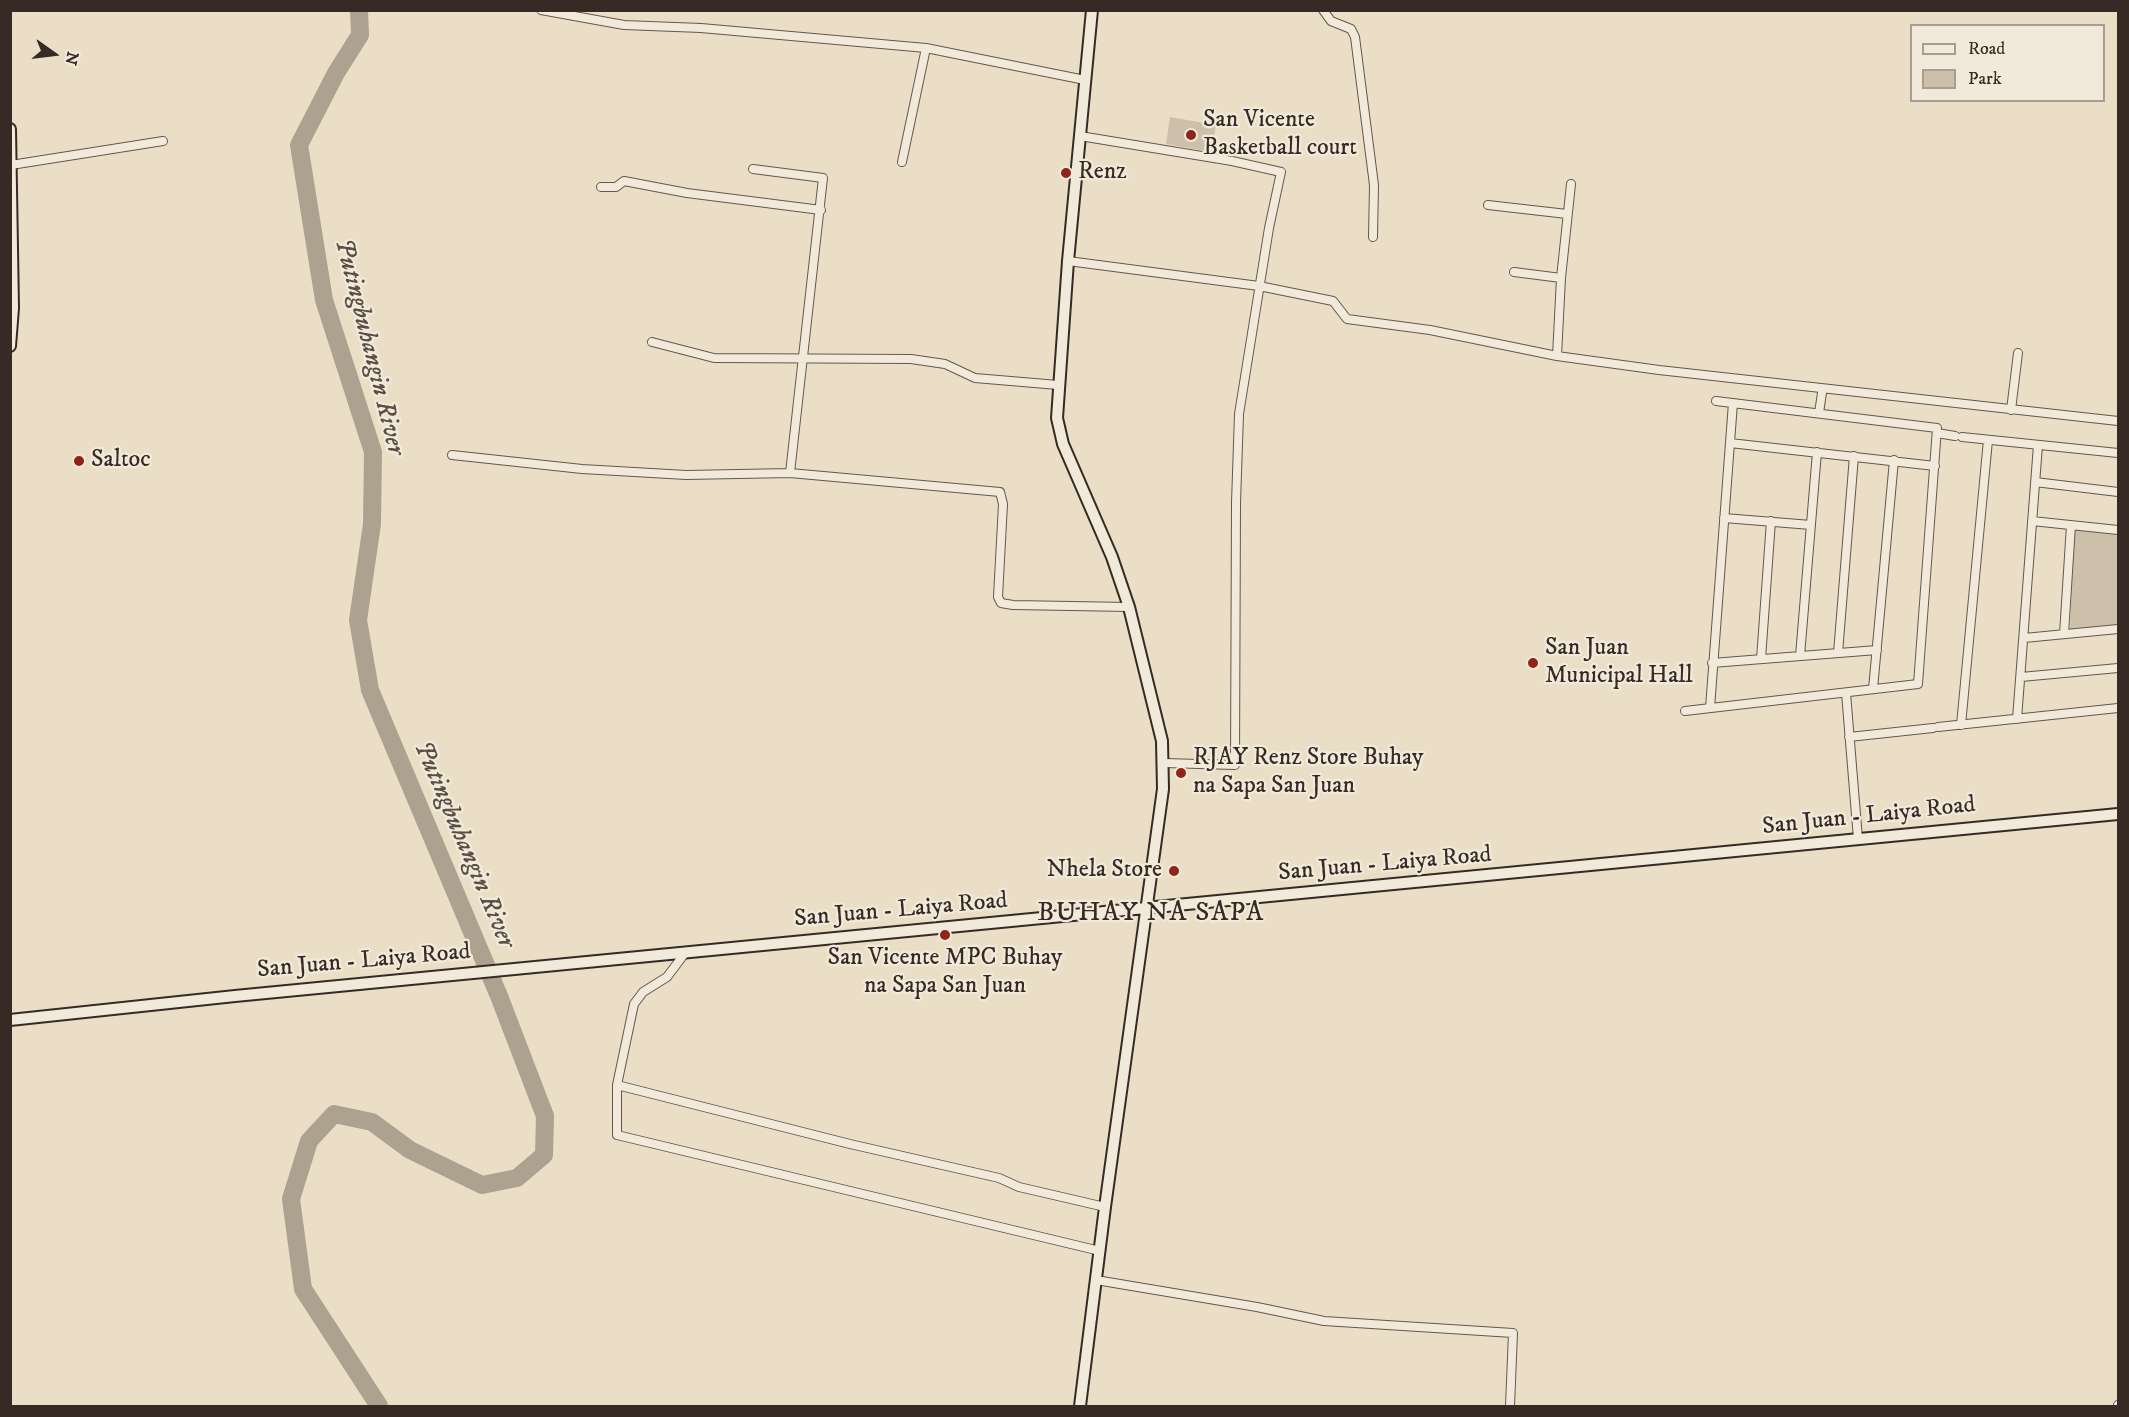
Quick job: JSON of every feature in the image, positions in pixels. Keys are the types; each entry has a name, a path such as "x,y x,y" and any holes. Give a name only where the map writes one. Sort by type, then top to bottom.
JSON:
{"main road":[{"path":"1080,1407 1105,1207 1163,789 1164,763 1159,730 1129,607 1112,557 1063,444 1058,418 1058,385 1068,261 1092,10"},
{"path":"10,129 14,308 10,346"},
{"name":"San Juan - Laiya Road","path":"10,1020 448,975 2118,814"}],"street":[{"path":"541,10 624,25 701,28 926,48 1085,80"},
{"path":"1323,10 1331,21 1351,29 1355,37 1374,185 1373,237"},
{"path":"902,162 926,48"},
{"path":"1080,136 1232,161 1281,172 1259,286 1239,414 1236,502 1235,765 1164,763"},
{"path":"11,165 163,141"},
{"path":"753,169 823,178 790,473"},
{"path":"601,187 616,187 624,181 687,193 821,210"},
{"path":"1557,356 1561,278 1571,184"},
{"path":"1488,205 1567,214"},
{"path":"1068,261 1259,286 1333,301 1347,319 1430,330 1557,356 2118,421"},
{"path":"1514,272 1561,278"},
{"path":"652,342 714,358 911,359 945,364 975,378 1058,385"},
{"path":"2011,410 2018,353"},
{"path":"1819,413 1822,393"},
{"path":"1685,711 1918,684 1937,428 1716,401"},
{"path":"1710,708 1733,403"},
{"path":"1937,433 2118,453"},
{"path":"1961,725 1988,440"},
{"path":"1730,443 1935,466"},
{"path":"2018,719 2038,445"},
{"path":"1800,656 1817,452"},
{"path":"452,455 582,469 686,475 790,473 1000,492 1003,504 998,597 1001,603 1129,607"},
{"path":"1838,652 1854,456"},
{"path":"1873,689 1894,460"},
{"path":"2035,482 2118,492"},
{"path":"1724,518 1811,525"},
{"path":"1761,659 1771,521"},
{"path":"2032,521 2118,530"},
{"path":"2064,634 2071,525"},
{"path":"2024,638 2118,629"},
{"path":"1712,663 1877,650"},
{"path":"2021,677 2118,668"},
{"path":"1846,693 1858,839"},
{"path":"1849,737 2118,708"},
{"path":"685,953 668,977 644,992 634,1004 617,1085 617,1135 1100,1251"},
{"path":"617,1085 850,1144 999,1178 1019,1187 1105,1207"},
{"path":"1096,1280 1257,1307 1324,1321 1513,1333 1510,1407"}],"green space":[{"name":"San Vicente Basketball court","path":"1170,117 1216,125 1211,152 1166,144"},
{"path":"2074,529 2118,534 2118,626 2070,629"}],"waterway":[{"name":"Putingbuhangin River","path":"359,10 360,35 336,73 299,145 324,300 373,452 372,524 358,620 370,690 499,996 545,1116 544,1155 517,1178 482,1185 410,1150 372,1122 334,1114 309,1141 291,1199 303,1289 379,1406"}],"place":[{"name":"San Vicente Basketball court","path":"1191,135"},
{"name":"Renz","path":"1066,173"},
{"name":"Saltoc","path":"79,461"},
{"name":"San Juan Municipal Hall","path":"1533,663"},
{"name":"RJAY Renz Store Buhay na Sapa San Juan","path":"1181,773"},
{"name":"Nhela Store","path":"1174,871"},
{"name":"San Vicente MPC Buhay na Sapa San Juan","path":"945,935"}],"district":[{"name":"BUHAY NA SAPA","path":"1151,914"}]}
